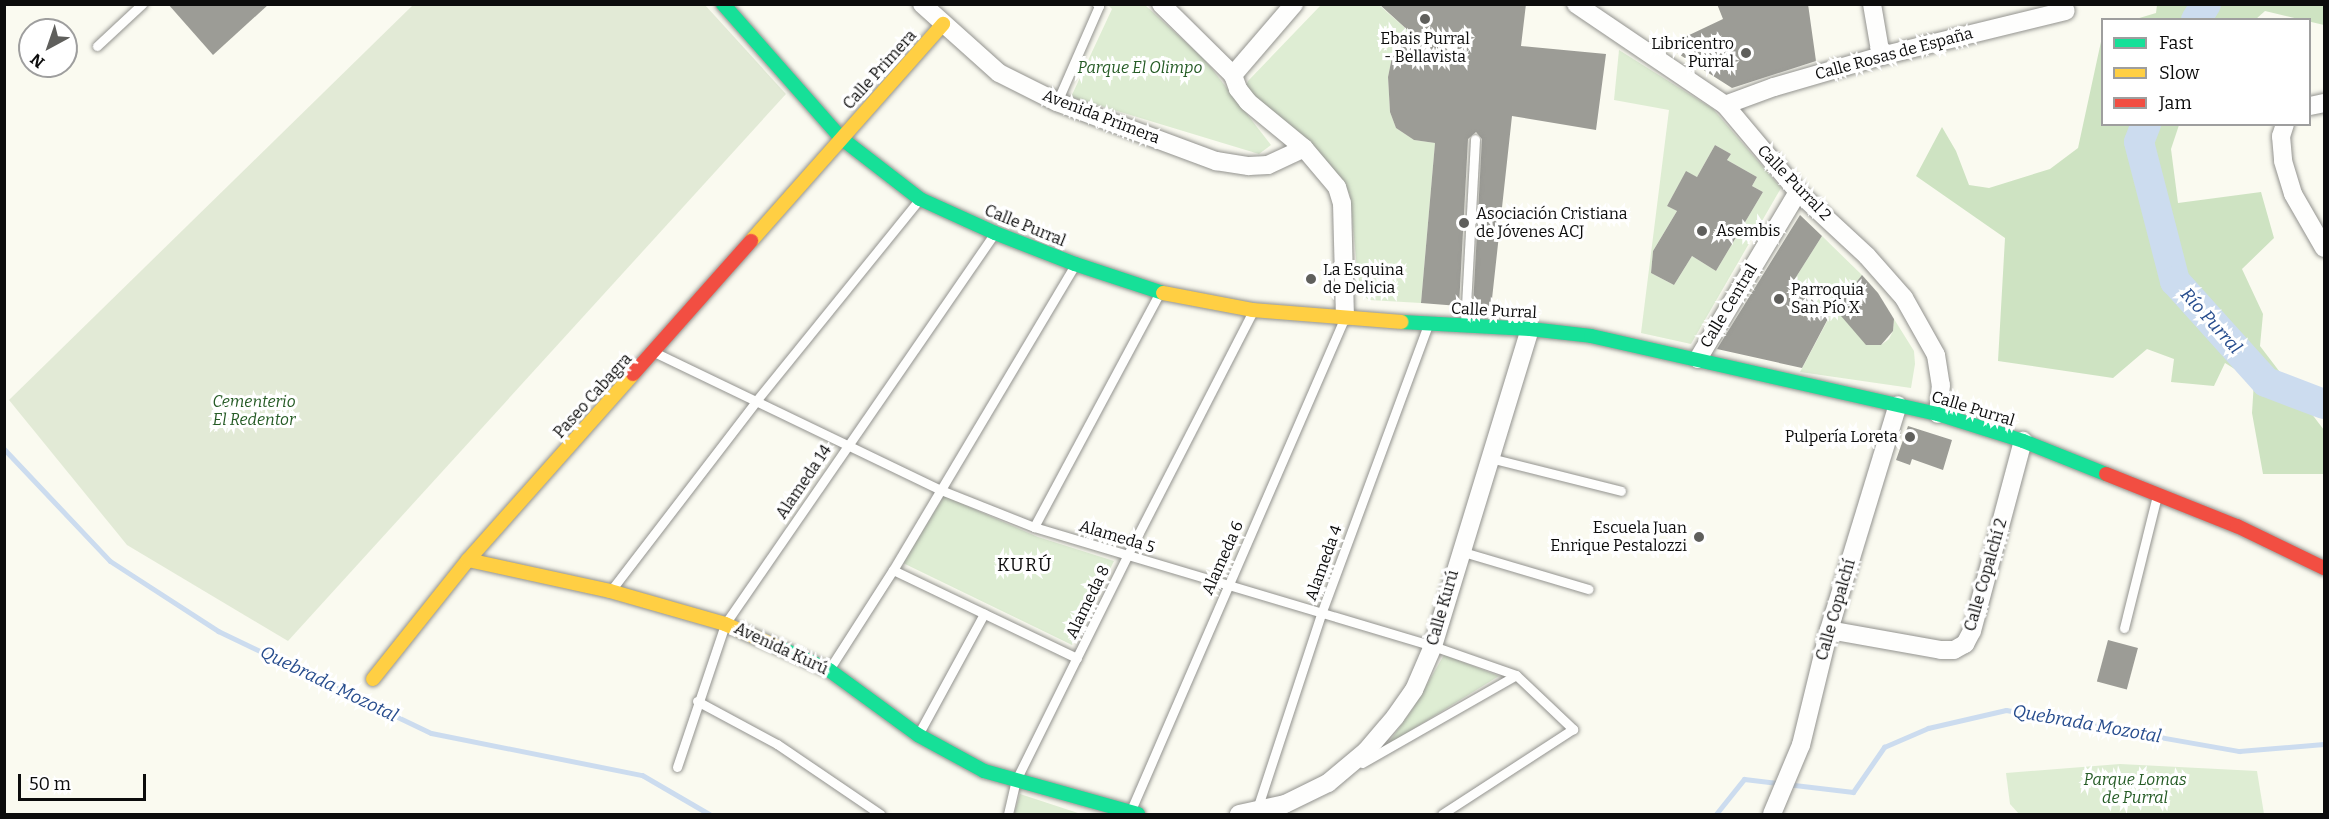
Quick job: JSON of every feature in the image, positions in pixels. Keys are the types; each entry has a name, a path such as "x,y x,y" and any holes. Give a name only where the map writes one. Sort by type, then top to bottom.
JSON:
{"street":[{"name":"Calle Purral","path":"723,4 841,138 874,166 920,199 995,233 1075,264 1161,292 1253,310 1427,324 1530,329 1591,336 1938,414 2023,441 2237,526 2325,568"},
{"name":"Avenida Primera","path":"922,4 999,74 1057,102 1216,161 1249,166 1269,165 1304,148"},
{"path":"1161,4 1233,75 1238,89 1248,102 1304,148 1336,187 1342,203 1346,316"},
{"path":"1233,75 1294,4"},
{"name":"Calle Purral 2","path":"1576,4 1725,105 1798,192 1867,256 1904,298 1936,355 1941,385 1938,414"},
{"path":"1872,4 1881,56"},
{"name":"Calle Rosas de España","path":"1725,105 1774,87 1881,56 2066,10"},
{"name":"Calle Primera","path":"841,138 943,24"},
{"path":"2284,126 2281,136 2286,172 2293,194 2325,249"},
{"name":"Paseo Cabagra","path":"373,679 468,560 655,352 841,138"},
{"name":"Calle Central","path":"1698,359 1798,192"},
{"name":"Calle Kurú","path":"1250,814 1285,804 1328,783 1366,751 1414,690 1433,646 1530,329"},
{"name":"Calle Copalchí","path":"1775,811 1801,745 1829,630 1898,405"},
{"name":"Calle Copalchí 2","path":"1829,630 1941,650 1954,650 1965,644 1972,631 2023,441"},
{"name":"Avenida Kurú","path":"468,560 610,591 725,624 828,670 918,735 984,771 1134,814"}],"lane":[{"path":"97,46 141,4"},
{"path":"1057,102 1099,6 1097,4"},
{"path":"1465,326 1475,140"},
{"path":"610,591 756,401 920,199"},
{"name":"Alameda 14","path":"677,767 697,701 725,624 995,233"},
{"path":"828,670 893,570 1075,264"},
{"path":"1034,527 1161,292"},
{"name":"Alameda 8","path":"1008,814 1016,780 1253,310"},
{"name":"Alameda 6","path":"1134,814 1227,585 1346,316"},
{"name":"Alameda 4","path":"1250,814 1427,324"},
{"name":"Alameda 5","path":"655,352 941,490 1034,527 1433,646 1516,675 1573,729 1442,814"},
{"path":"1489,458 1621,491"},
{"path":"2124,628 2157,496"},
{"path":"1460,552 1588,590"},
{"path":"893,570 1077,658"},
{"path":"918,735 984,614"},
{"path":"1328,783 1516,675"},
{"path":"697,701 777,744 880,814"}],"green space":[{"name":"Cementerio El Redentor","path":"413,5 705,5 786,94 288,641 127,545 9,400"},
{"name":"Parque El Olimpo","path":"1108,5 1145,5 1205,60 1271,145 1259,154 1071,97 1112,9"},
{"path":"1321,5 1379,5 1412,34 1392,57 1388,77 1390,112 1396,128 1414,140 1435,143 1421,303 1369,300 1362,295 1359,290 1350,195 1341,177 1248,94 1246,86 1248,81"},
{"path":"2157,5 2324,5 2324,25 2311,22 2311,18 2294,18 2265,11 2257,18 2139,18 2156,13"},
{"path":"2101,42 2101,126 2179,126 2171,149 2178,203 2261,192 2274,238 2242,269 2263,314 2260,346 2324,430 2324,474 2263,474 2252,413 2254,381 2225,363 2214,386 2171,382 2174,359 2147,349 2113,378 1998,361 2005,238 1916,176 1942,127 1956,151 1969,185 1989,188 2050,169 2078,148"},
{"path":"1619,50 1713,109 1781,188 1691,344 1641,333 1669,110 1614,100","holes":["1715,145 1731,154 1727,160 1757,177 1752,186 1763,192 1716,271 1692,256 1674,285 1651,273 1653,251 1677,211 1667,206 1686,172 1697,177"]},
{"path":"1822,236 1862,275 1866,345 1881,345 1889,339 1893,331 1894,319 1914,351 1915,364 1911,388 1800,372 1831,314 1791,285"},
{"path":"944,496 1038,537 1114,561 1072,645 903,563"},
{"path":"1444,655 1499,676 1387,745 1412,710"},
{"name":"Parque Lomas de Purral","path":"2120,764 2257,771 2264,814 2019,814 2010,804 2006,773"},
{"path":"1020,794 1081,814 1014,814"}],"building":[{"path":"168,4 269,4 213,55"},
{"name":"Asociación Cristiana de Jóvenes ACJ","path":"1379,4 1526,4 1521,46 1606,54 1596,130 1512,116 1491,308 1473,307 1482,139 1476,132 1468,139 1459,306 1421,303 1435,143 1414,140 1396,128 1390,112 1388,77 1392,57 1412,34"},
{"name":"Libricentro Purral","path":"1717,4 1808,4 1816,61 1732,88 1666,46 1723,19"},
{"name":"Asembis","path":"1715,145 1731,154 1727,160 1757,177 1752,186 1763,192 1716,271 1692,256 1674,285 1651,273 1653,251 1677,211 1667,206 1686,171 1697,177"},
{"name":"Parroquia San Pío X","path":"1800,215 1822,236 1791,285 1831,313 1802,368 1717,349"},
{"path":"1862,275 1878,293 1894,319 1893,331 1881,345 1866,345 1835,309"},
{"path":"1908,426 1952,440 1943,470 1912,459 1910,465 1896,460"},
{"path":"2108,640 2138,648 2127,690 2097,682"}],"waterway":[{"name":"Río Purral","path":"2197,18 2206,4"},
{"name":"Río Purral","path":"2145,126 2139,142 2175,281 2266,382 2324,404"},
{"name":"Quebrada Mozotal","path":"4,449 110,561 218,631 431,733 642,775 709,814"},
{"name":"Quebrada Mozotal","path":"1716,814 1744,779 1853,792 1884,747 1928,728 2006,710 2239,751 2324,744"}],"traffic: fast":[{"path":"723,4 841,138 920,199 995,233 1075,264 1163,293"},
{"path":"1402,322 1530,329 1591,336 1938,414 2023,441 2106,474"},
{"path":"778,647 829,670 918,735 984,771 1138,814"}],"traffic: slow":[{"path":"751,241 943,24"},
{"path":"1163,293 1253,310 1402,322"},
{"path":"373,679 468,560 633,374"},
{"path":"468,560 610,591 725,624 778,647"}],"traffic: jam":[{"path":"633,374 751,241"},
{"path":"2106,474 2237,526 2324,568"}],"place":[{"name":"Ebais Purral - Bellavista","path":"1425,19"},
{"name":"Libricentro Purral","path":"1746,53"},
{"name":"Asociación Cristiana de Jóvenes ACJ","path":"1464,223"},
{"name":"Asembis","path":"1702,231"},
{"name":"La Esquina de Delicia","path":"1311,279"},
{"name":"Parroquia San Pío X","path":"1779,299"},
{"name":"Pulpería Loreta","path":"1910,437"},
{"name":"Escuela Juan Enrique Pestalozzi","path":"1699,537"}],"district":[{"name":"KURÚ","path":"1025,565"}]}
